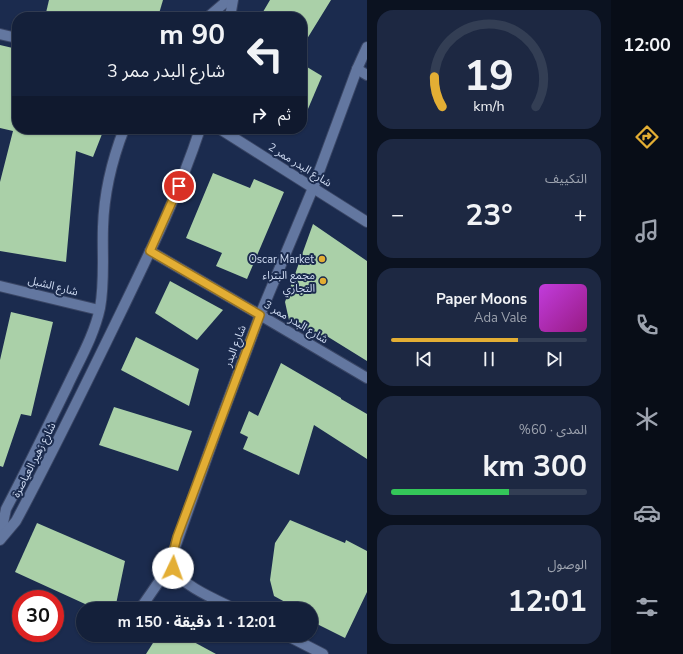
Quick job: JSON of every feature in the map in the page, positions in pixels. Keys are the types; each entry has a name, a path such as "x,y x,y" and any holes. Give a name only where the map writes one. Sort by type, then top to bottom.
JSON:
{"street":[{"path":"214,12 228,0"},
{"path":"231,12 233,0"},
{"path":"0,34 12,37"},
{"name":"شارع البدر","path":"173,568 173,553 177,537 260,315 313,188 357,69 367,47"},
{"path":"357,69 367,75"},
{"name":"شارع زهير العياصرة","path":"1,538 3,509 42,438 83,356 99,310 103,291 103,226 105,200 109,174 116,148 122,134"},
{"name":"شارع زهير العياصرة","path":"1,538 12,527 86,385 150,251 179,186 198,134"},
{"name":"شارع البدر ممر 2","path":"228,134 367,222"},
{"name":"شارع البدر ممر 3","path":"150,251 367,378"},
{"name":"شارع الشبل","path":"0,286 99,310"},
{"path":"71,378 86,385"},
{"path":"42,438 56,445"},
{"path":"3,509 19,514"},
{"path":"145,602 158,583 173,568 182,580 196,590 221,602"},
{"path":"300,642 324,654"}],"building":[{"path":"49,0 163,0 159,12 46,12"},
{"path":"270,0 331,0 307,39 307,12 263,12"},
{"path":"0,45 12,48 12,131 0,128"},
{"path":"307,67 322,76 307,111"},
{"path":"12,134 102,134 93,157 76,151 66,262 0,251 0,182"},
{"path":"213,173 250,188 254,179 284,192 247,279 216,266 222,253 186,238"},
{"name":"مجمع البتراء التجاري","path":"313,224 367,261 367,361 325,335 324,337 289,320 285,302"},
{"path":"170,281 223,310 197,340 155,313"},
{"path":"11,312 53,322 31,416 21,414 3,467 0,466 0,360"},
{"path":"136,337 199,369 189,406 121,370"},
{"path":"281,363 367,414 367,459 314,425 299,475 243,449 248,437 240,433 249,411 258,416"},
{"path":"114,407 192,431 178,471 99,445"},
{"path":"290,520 345,543 346,540 367,551 367,592 345,638 318,624 318,602 285,602 274,596 270,580 275,543"},
{"path":"37,523 125,561 116,602 81,602 64,594 64,590 54,590 15,572"},
{"path":"154,642 194,642 216,654 146,654"}],"place":[{"name":"Oscar Market","path":"322,259"},
{"name":"مجمع البتراء التجاري","path":"323,281"}],"route":[{"path":"173,568 173,553 177,537 260,315 150,251 179,186"}]}
